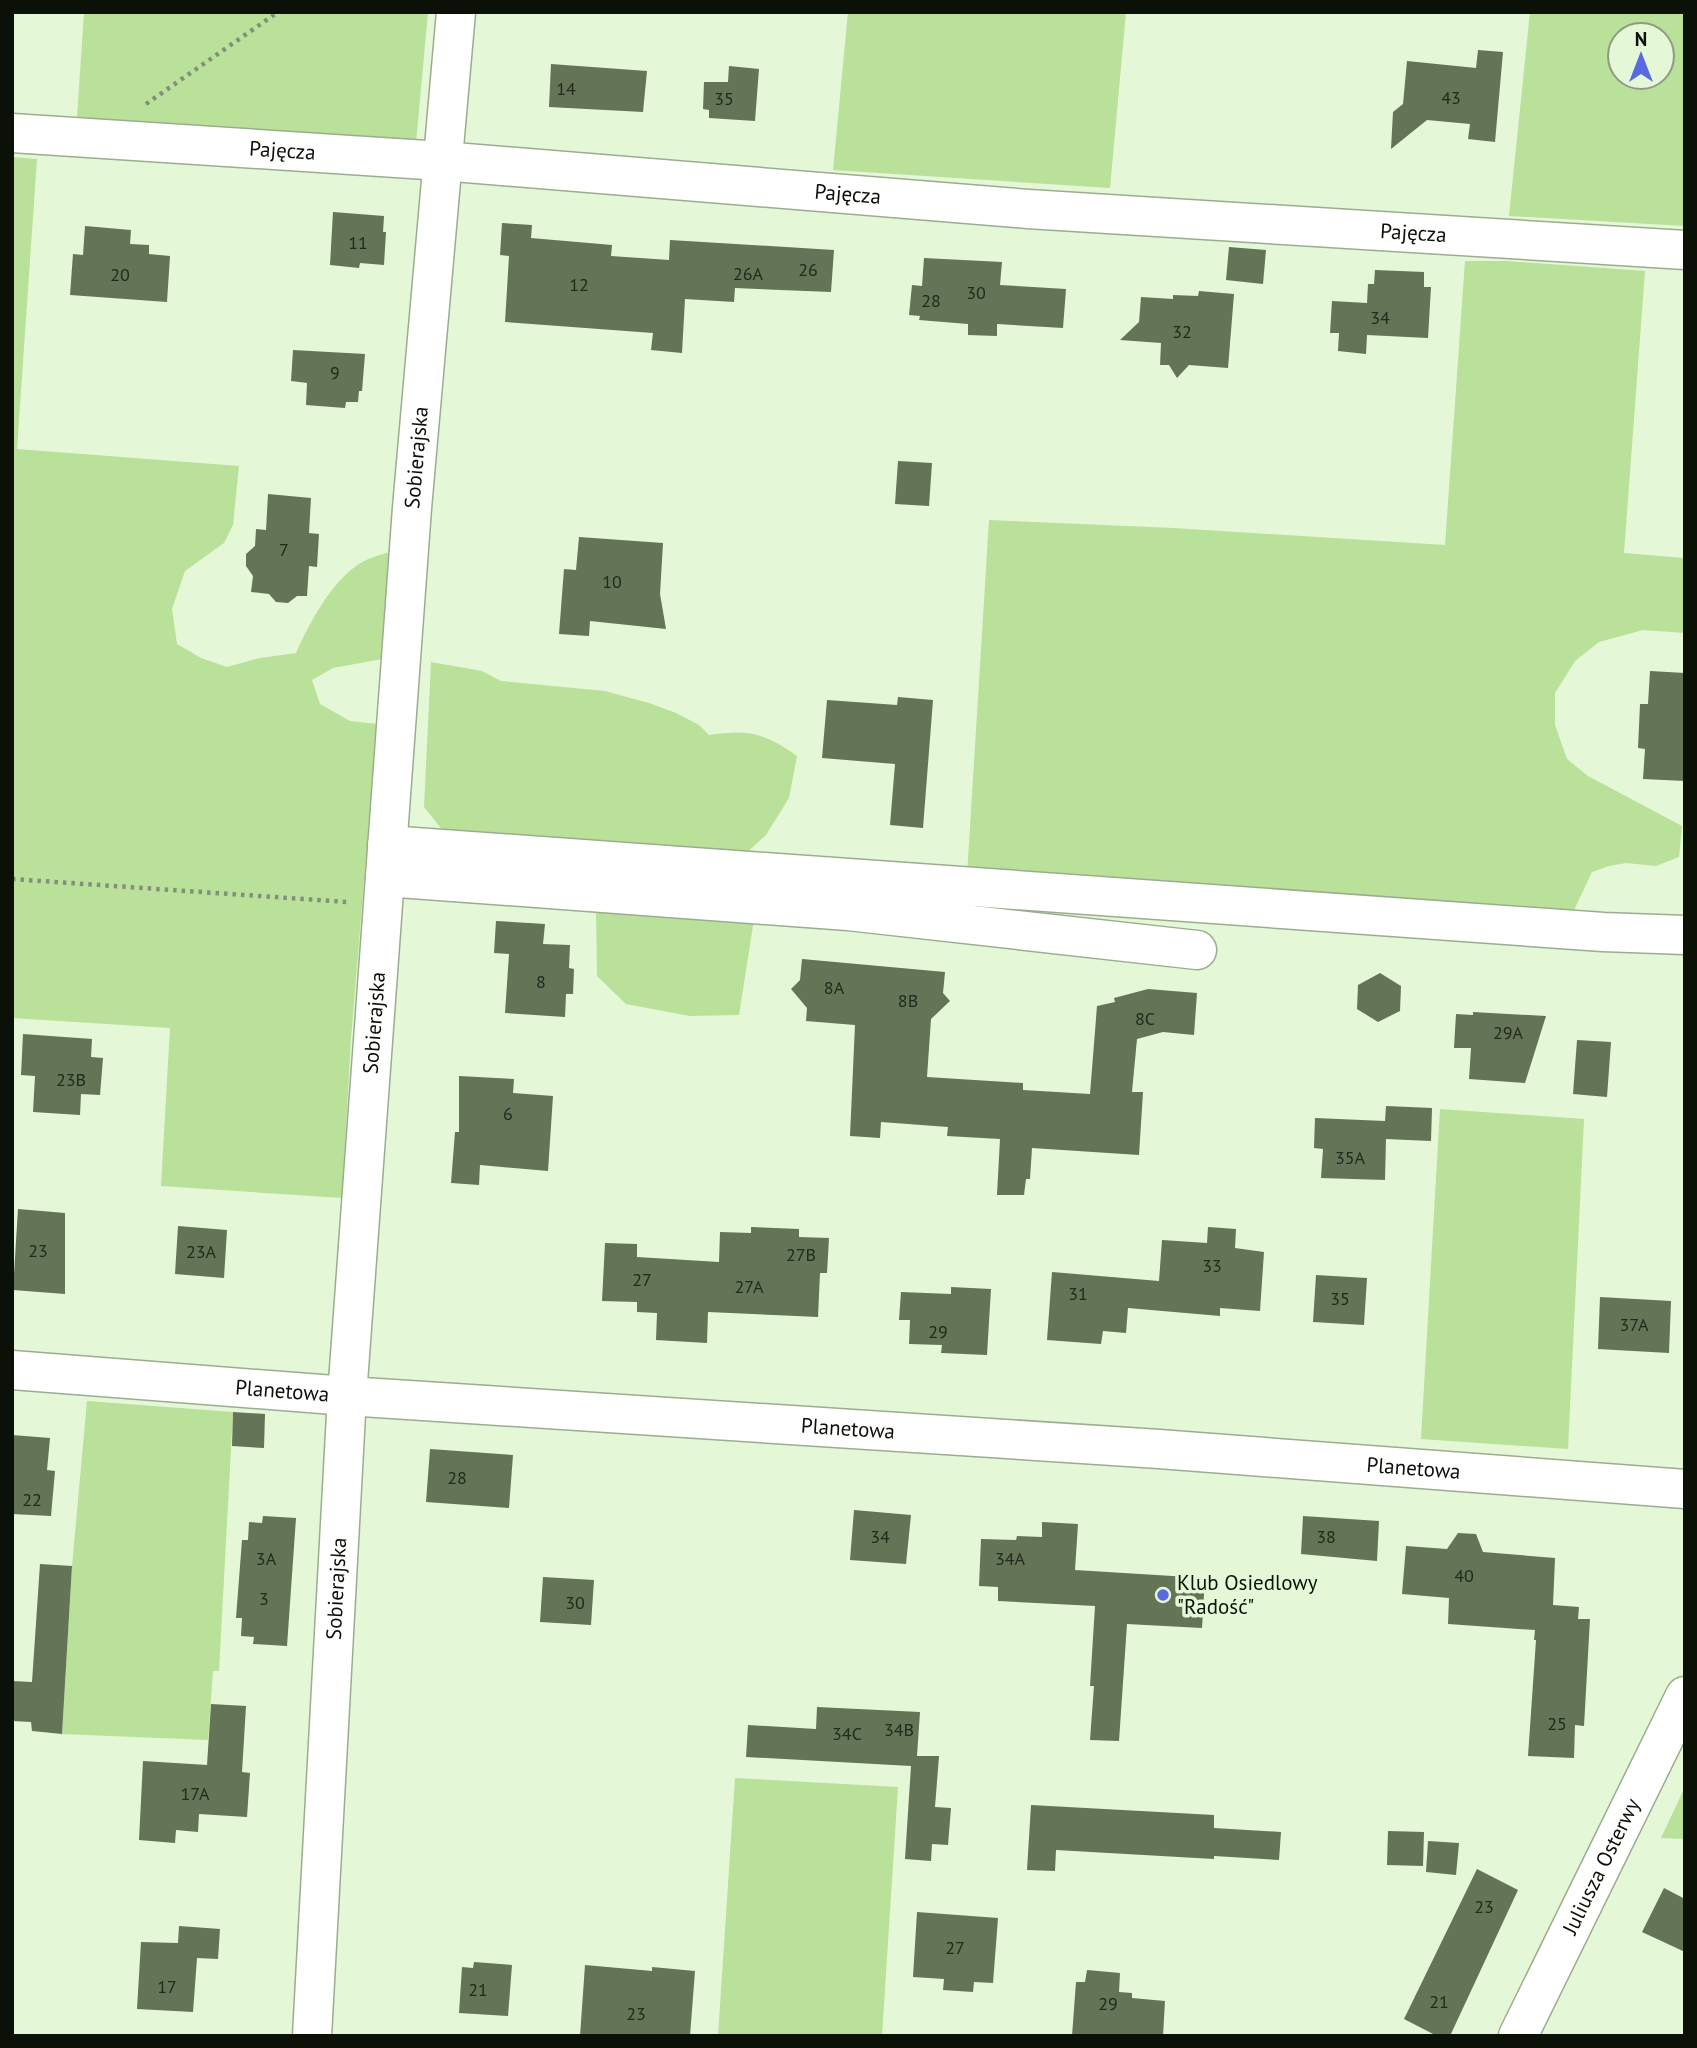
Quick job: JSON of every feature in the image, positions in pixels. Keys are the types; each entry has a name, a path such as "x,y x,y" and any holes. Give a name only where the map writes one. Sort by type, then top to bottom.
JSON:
{"street":[{"name":"Sobierajska","path":"312,2036 347,1396 412,508 456,12"},
{"name":"Pajęcza","path":"12,133 442,161 1028,208 1685,250"},
{"path":"385,876 1685,934"},
{"path":"385,876 848,911 1197,950"},
{"name":"Planetowa","path":"12,1370 347,1396 1159,1449 1685,1489"},
{"name":"Juliusza Osterwy","path":"1518,2036 1685,1696"}],"path":[{"path":"142,107 278,12"},
{"path":"12,879 301,897 385,876"}],"green space":[{"path":"84,12 428,12 416,143 77,118"},
{"path":"848,12 1126,12 1110,188 833,170"},
{"path":"1530,12 1685,12 1685,226 1509,216"},
{"path":"12,157 37,159 17,449 239,466 233,525 224,543 185,571 172,609 177,644 201,658 227,667 260,658 296,653 314,617 339,581 363,562 390,552 382,659 333,668 312,680 320,704 350,721 377,724 351,1039 342,1198 161,1186 170,1028 12,1018"},
{"path":"1465,261 1506,261 1645,271 1624,553 1685,558 1685,633 1643,630 1599,642 1575,661 1555,693 1555,725 1567,759 1588,776 1682,826 1679,857 1656,866 1626,863 1592,872 1574,910 967,875 989,520 1174,528 1445,545"},
{"path":"431,662 482,671 501,681 605,691 676,713 699,725 709,735 746,733 765,738 797,756 789,798 766,835 742,857 452,842 424,807"},
{"path":"596,908 754,919 739,1015 690,1016 626,1004 597,976"},
{"path":"1440,1109 1584,1119 1568,1449 1421,1439"},
{"path":"87,1401 233,1412 219,1671 213,1671 208,1740 62,1734 72,1566"},
{"path":"735,1778 898,1787 882,2036 718,2036"},
{"path":"1685,1787 1685,1839 1661,1838"}],"building":[{"path":"1478,50 1503,52 1495,142 1468,139 1470,124 1427,120 1391,149 1393,112 1403,104 1407,61 1476,68"},
{"path":"551,64 647,71 643,112 549,107"},
{"path":"729,66 759,69 755,121 709,118 709,110 703,109 704,82 728,82"},
{"path":"333,212 384,216 384,265 360,263 359,268 330,265"},
{"path":"502,223 532,225 531,238 612,245 611,256 669,260 670,240 834,250 831,292 735,288 734,302 685,299 682,353 651,350 653,333 505,322 509,256 500,255"},
{"path":"85,226 131,230 130,244 149,245 149,254 170,256 167,302 70,295 73,254 83,255"},
{"path":"1229,247 1266,250 1263,284 1226,280"},
{"path":"924,258 1002,262 1000,285 1066,289 1063,328 997,324 997,336 968,335 968,324 919,320 920,316 909,315 912,285 922,286"},
{"path":"1375,270 1424,272 1424,287 1431,287 1428,338 1367,335 1366,354 1338,351 1339,333 1330,333 1332,301 1367,303 1368,284 1374,284"},
{"path":"1199,291 1234,294 1228,368 1189,365 1177,378 1169,365 1160,365 1161,343 1120,340 1139,322 1141,297 1173,299 1173,295 1198,296"},
{"path":"293,350 365,354 362,391 359,391 358,402 346,402 345,408 306,405 307,383 291,381"},
{"path":"898,461 932,463 929,506 895,504"},
{"path":"268,494 311,498 309,533 319,534 317,567 309,566 307,596 297,596 288,603 276,602 269,594 251,592 253,576 246,566 246,554 255,546 256,529 266,530"},
{"path":"579,537 663,543 660,594 666,629 590,621 589,636 559,634 564,569 576,570"},
{"path":"1650,671 1685,673 1685,781 1643,779 1645,749 1638,748 1640,704 1648,704"},
{"path":"898,697 933,700 923,828 890,825 895,764 822,758 827,700 897,705"},
{"path":"496,921 545,924 543,944 570,945 569,968 574,969 573,994 566,994 565,1017 505,1013 509,954 494,953"},
{"path":"802,959 945,972 943,993 950,1001 931,1019 927,1077 1023,1083 1023,1090 1090,1094 1097,1006 1115,1002 1114,998 1148,989 1197,993 1194,1035 1163,1032 1137,1039 1132,1092 1143,1092 1139,1155 1032,1148 1030,1179 1026,1179 1024,1195 997,1195 1000,1139 947,1136 948,1127 881,1122 880,1138 850,1136 855,1025 806,1021 807,1008 791,989 800,980"},
{"path":"1380,973 1401,986 1400,1011 1378,1022 1357,1009 1358,985"},
{"path":"1473,1012 1546,1016 1525,1083 1469,1079 1471,1048 1454,1048 1456,1014 1473,1015"},
{"path":"23,1034 92,1039 91,1057 103,1058 100,1095 81,1094 80,1115 33,1112 35,1076 21,1075"},
{"path":"1577,1040 1611,1042 1607,1097 1573,1094"},
{"path":"459,1076 514,1079 513,1093 553,1096 548,1171 480,1165 479,1185 451,1183 455,1132 459,1132"},
{"path":"1386,1106 1432,1108 1431,1141 1386,1139 1385,1180 1321,1178 1323,1149 1314,1148 1315,1118 1385,1121"},
{"path":"18,1209 65,1213 65,1294 13,1290"},
{"path":"178,1226 227,1230 224,1278 175,1274"},
{"path":"751,1227 799,1229 799,1237 829,1238 827,1273 820,1273 818,1317 708,1312 707,1343 656,1340 657,1313 637,1312 637,1302 602,1301 605,1243 637,1244 637,1257 719,1262 720,1232 751,1233"},
{"path":"1208,1227 1236,1229 1235,1248 1264,1252 1260,1311 1220,1308 1220,1316 1128,1308 1126,1333 1103,1331 1101,1344 1047,1340 1052,1272 1159,1281 1162,1240 1207,1243"},
{"path":"1316,1275 1367,1278 1364,1325 1313,1322"},
{"path":"951,1287 991,1289 987,1355 941,1353 942,1345 909,1344 910,1320 899,1320 901,1292 951,1294"},
{"path":"1600,1297 1671,1301 1669,1353 1598,1349"},
{"path":"233,1412 265,1414 264,1448 232,1446"},
{"path":"12,1435 50,1438 47,1470 55,1471 51,1516 12,1514"},
{"path":"430,1449 513,1455 509,1508 426,1502"},
{"path":"854,1510 911,1515 906,1564 850,1560"},
{"path":"263,1516 296,1518 287,1646 253,1644 254,1637 241,1636 242,1618 236,1618 242,1540 248,1540 249,1522 262,1523"},
{"path":"1303,1516 1379,1521 1377,1561 1301,1554"},
{"path":"1042,1522 1078,1524 1075,1570 1205,1578 1202,1628 1127,1624 1119,1741 1090,1740 1095,1606 998,1601 998,1587 979,1586 981,1539 1016,1540 1017,1536 1042,1537"},
{"path":"1458,1533 1476,1534 1483,1552 1555,1558 1553,1605 1579,1607 1578,1619 1590,1619 1584,1726 1575,1725 1574,1758 1528,1756 1535,1630 1448,1624 1449,1598 1402,1594 1406,1546 1447,1549"},
{"path":"40,1564 72,1566 62,1734 32,1731 31,1722 12,1721 12,1681 32,1682"},
{"path":"543,1577 594,1580 591,1625 540,1622"},
{"path":"211,1704 246,1706 242,1772 250,1773 247,1817 199,1814 198,1832 176,1830 175,1843 139,1840 143,1761 207,1765"},
{"path":"817,1707 920,1712 917,1756 939,1756 935,1807 951,1808 948,1845 932,1844 931,1861 905,1859 911,1766 746,1757 748,1725 816,1729"},
{"path":"1031,1805 1214,1815 1214,1828 1281,1832 1279,1860 1056,1850 1055,1871 1027,1870"},
{"path":"1388,1831 1424,1832 1423,1866 1387,1865"},
{"path":"1428,1841 1459,1843 1456,1875 1426,1872"},
{"path":"1477,1869 1518,1890 1450,2036 1437,2036 1404,2019"},
{"path":"1664,1888 1685,1899 1685,1952 1642,1932"},
{"path":"917,1912 998,1918 993,1983 974,1982 973,1992 943,1990 944,1979 913,1977"},
{"path":"179,1926 220,1929 218,1959 197,1958 193,2012 137,2009 141,1942 178,1943"},
{"path":"474,1962 512,1965 508,2016 459,2013 462,1967 473,1968"},
{"path":"585,1965 652,1971 652,1967 695,1971 690,2036 580,2036"},
{"path":"1087,1970 1120,1973 1119,1992 1132,1993 1132,1998 1165,2001 1163,2036 1072,2036 1076,1982 1085,1982"}],"place":[{"name":"Klub Osiedlowy \"Radość\"","path":"1163,1595"}]}
